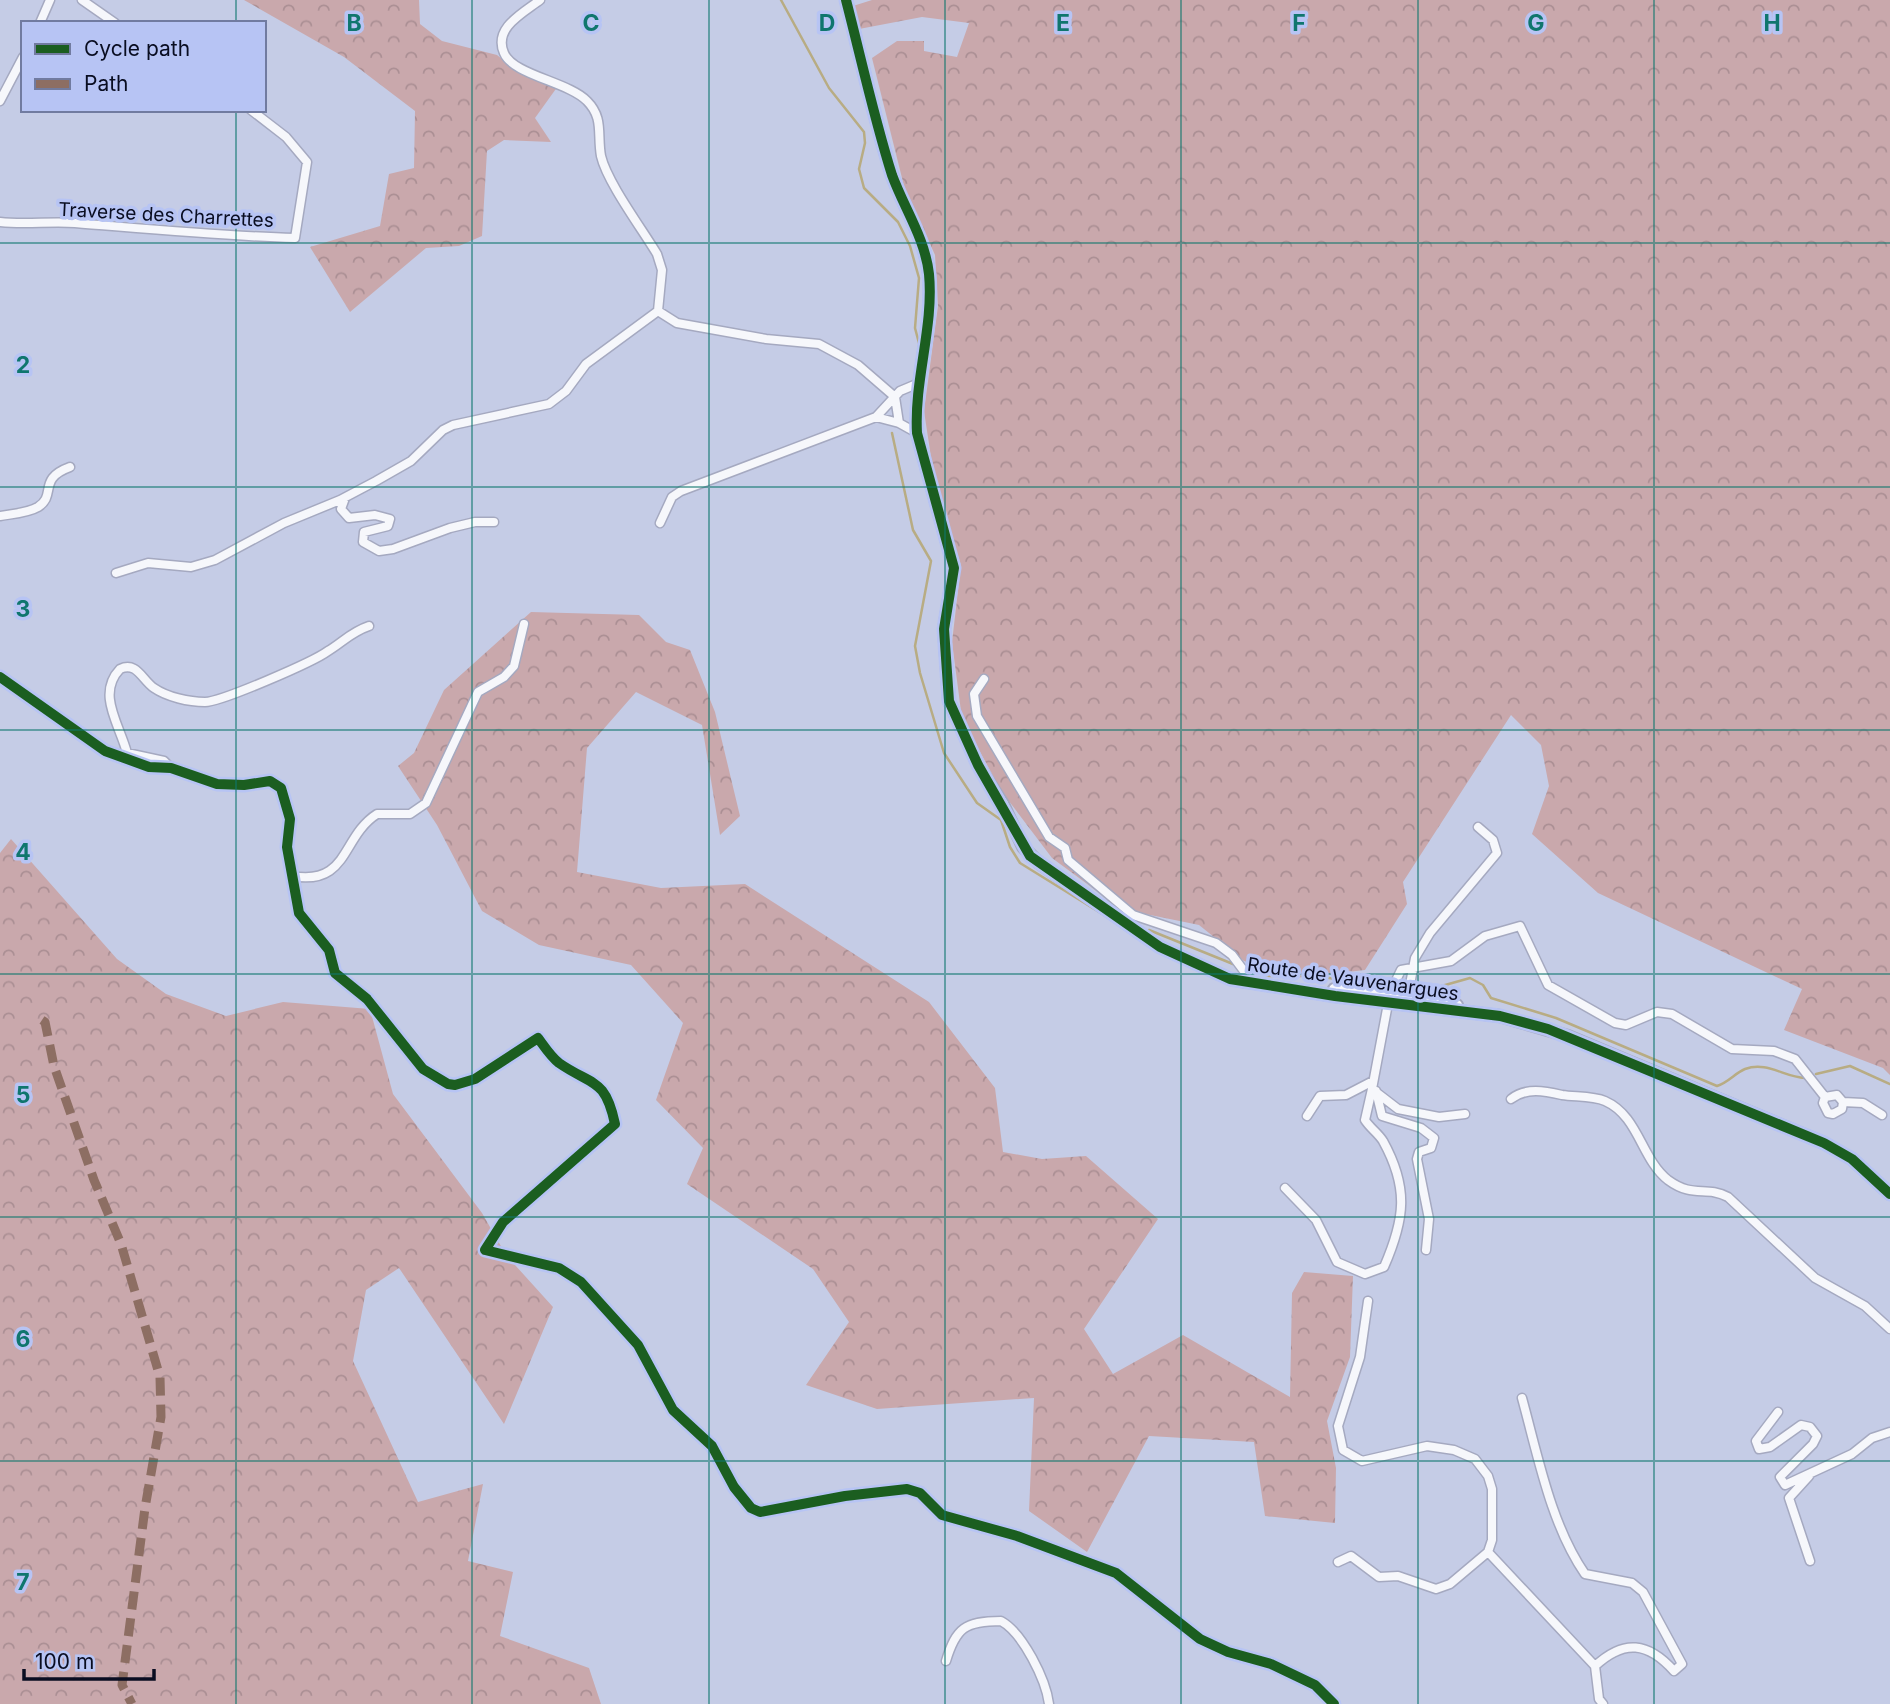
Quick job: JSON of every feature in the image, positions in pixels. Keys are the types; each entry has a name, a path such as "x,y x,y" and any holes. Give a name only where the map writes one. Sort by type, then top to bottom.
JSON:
{"main road":[{"name":"Route de Vauvenargues","path":"846,0 890,166 927,260 930,290 919,383 917,433 953,555 954,568 944,629 946,684 955,718 1030,856 1130,920 1188,962 1244,983 1286,989 1391,994 1500,1016"},
{"name":"Route de Vauvenargues","path":"1391,994 1409,991 1558,1032 1824,1143 1852,1159 1890,1194"}],"street":[{"path":"41,21 50,0"},
{"path":"82,0 112,21"},
{"path":"116,573 148,564 204,565 284,523 345,498 411,461 443,430 453,425 549,404 566,391 586,363 658,312 662,270 657,254 602,159 597,113 585,98 518,66 504,53 502,44 507,26 540,0"},
{"path":"0,101 21,61"},
{"name":"Traverse des Charrettes","path":"0,222 24,225 71,223 186,234 295,238 307,162 286,137 254,112"},
{"path":"658,312 677,323 766,339 819,344 858,365 895,397 899,423"},
{"path":"660,523 672,497 681,491 876,417 895,397 919,383"},
{"path":"876,417 899,423 917,433"},
{"path":"0,516 36,509 44,501 50,479 55,472 70,467"},
{"path":"345,498 341,509 349,518 375,515 390,519 388,526 364,532 362,537 369,548 379,551 393,549 463,525 494,522"},
{"path":"292,876 306,878 328,873 350,848 359,829 377,814 410,814 420,810 437,784 462,720 478,692 504,677 514,666 524,624"},
{"path":"170,768 164,761 127,752 108,701 111,683 120,669 131,667 152,687 163,692 195,701 219,701 308,662 329,651 350,632 369,626"},
{"path":"0,677 105,751 149,767 170,768 216,784 244,785 270,781 281,788 290,819 287,847 299,913 329,950 335,973 367,999 423,1069 448,1084 455,1085 475,1079 538,1038 560,1063 593,1080 610,1101 615,1124 503,1222 485,1250 559,1268 581,1282 638,1345 673,1410 712,1446 734,1487 751,1508 760,1512 845,1496 907,1489 919,1493 943,1515 1050,1547 1116,1573 1200,1639 1228,1652 1271,1664 1315,1685 1334,1704"},
{"path":"984,679 974,694 977,716 1043,829 1049,837 1065,848 1068,860 1130,920 1182,934 1195,934 1216,943 1232,955 1244,971 1244,983"},
{"path":"1409,991 1415,958 1430,933 1497,853 1493,840 1478,827"},
{"path":"1284,1188 1317,1220 1337,1262 1365,1274 1384,1267 1402,1218 1404,1201 1393,1163 1382,1139 1365,1120 1374,1087 1391,994 1401,970 1451,961 1486,936 1520,926 1548,985 1615,1023 1626,1026 1657,1012 1672,1014 1732,1049 1774,1051 1796,1059 1825,1097"},
{"path":"1374,1087 1398,1109 1439,1117 1465,1114"},
{"path":"1307,1116 1320,1096 1346,1095 1374,1087"},
{"path":"1374,1087 1382,1116 1420,1128 1434,1138 1431,1148 1419,1152 1417,1158 1429,1219 1426,1250"},
{"path":"1511,1098 1518,1093 1532,1090 1603,1100 1627,1119 1665,1177 1684,1191 1718,1192 1728,1197 1815,1278 1865,1306 1890,1329"},
{"path":"1825,1097 1837,1095 1843,1102 1863,1103 1882,1115"},
{"path":"1825,1097 1823,1103 1828,1113 1838,1113 1843,1102"},
{"path":"1338,1562 1351,1556 1378,1577 1398,1576 1436,1589 1450,1584 1488,1552 1492,1540 1492,1489 1488,1476 1475,1459 1454,1450 1427,1446 1362,1461 1343,1450 1338,1426 1360,1357 1368,1301"},
{"path":"1522,1398 1555,1511 1585,1574 1632,1584 1643,1592 1678,1651 1682,1664 1674,1671 1644,1647 1628,1647 1609,1653 1595,1666"},
{"path":"1778,1412 1759,1434 1756,1446 1763,1451 1796,1427 1810,1427 1817,1436 1780,1480 1783,1484 1852,1454 1872,1438 1890,1432"},
{"path":"1810,1473 1789,1498 1810,1560"},
{"path":"1488,1552 1595,1666 1599,1699 1603,1704"},
{"path":"946,1661 954,1636 961,1628 1001,1621 1019,1636 1047,1689 1049,1704"}],"green space":[{"path":"244,0 419,0 420,24 442,41 497,55 509,65 558,86 535,118 551,142 504,140 487,151 482,236 459,246 426,248 350,312 310,247 380,226 389,174 414,168 415,111 344,57"},
{"path":"872,0 1890,0 1890,1075 1883,1068 1784,1030 1802,989 1598,893 1532,834 1549,786 1541,745 1511,715 1403,882 1407,904 1365,970 1295,978 1244,961 1199,925 1121,909 1052,858 1002,792 962,719 952,642 961,565 936,490 924,411 938,306 935,255 904,186 872,58 897,41 924,41 924,51 957,57 969,23 922,17 859,29 853,6"},
{"path":"531,612 639,615 666,642 690,650 715,712 740,816 720,835 702,725 636,692 587,748 577,872 661,888 745,884 929,1002 995,1088 1003,1152 1042,1159 1086,1156 1158,1219 1084,1329 1113,1374 1183,1335 1290,1397 1292,1293 1304,1272 1353,1276 1350,1357 1327,1421 1336,1468 1335,1523 1265,1516 1254,1442 1149,1436 1087,1552 1029,1511 1034,1398 877,1409 806,1385 849,1322 813,1269 687,1184 703,1148 656,1100 683,1023 631,965 539,945 482,911 437,825 398,766 414,753 444,690"},
{"path":"11,839 117,959 166,994 226,1016 283,1002 370,1009 393,1094 482,1213 506,1255 553,1307 504,1424 399,1268 366,1290 353,1361 418,1502 483,1484 468,1561 513,1572 500,1636 589,1668 601,1704 0,1704 0,853"}],"waterway":[{"path":"781,0 829,88 864,132 865,143 859,169 864,188 898,222 910,246 919,278 915,328 920,347"},
{"path":"892,433 913,530 931,561 915,646 920,673 944,753 977,803 1001,820 1010,847 1020,863 1112,920"},
{"path":"1149,930 1233,964"},
{"path":"1250,969 1269,976 1310,975 1386,987"},
{"path":"1431,989 1470,978 1483,985 1491,998 1556,1018 1717,1086 1753,1067 1768,1068 1805,1078"},
{"path":"1816,1074 1850,1066 1890,1084"}],"marked path":[{"path":"42,1020 45,1022 54,1066 94,1180 121,1244 160,1377 161,1417 145,1508 122,1685 132,1704"}],"cycle path":[{"path":"846,0 885,153 914,223 929,274 929,314 918,393 917,433 954,568 944,629 949,701 978,765 1030,856 1160,947 1230,979 1335,996 1500,1016 1548,1029 1824,1143 1852,1159 1890,1194"},
{"path":"0,677 105,751 149,767 171,768 217,784 244,785 270,781 281,788 290,819 287,847 299,913 329,950 335,973 367,999 423,1069 448,1084 455,1085 475,1079 538,1038 559,1063 602,1090 615,1124 503,1222 485,1250 559,1268 581,1282 638,1345 673,1410 712,1446 734,1487 751,1508 760,1512 845,1496 907,1489 920,1493 942,1515 1017,1536 1116,1573 1200,1639 1228,1652 1271,1664 1315,1685 1334,1704"}]}
